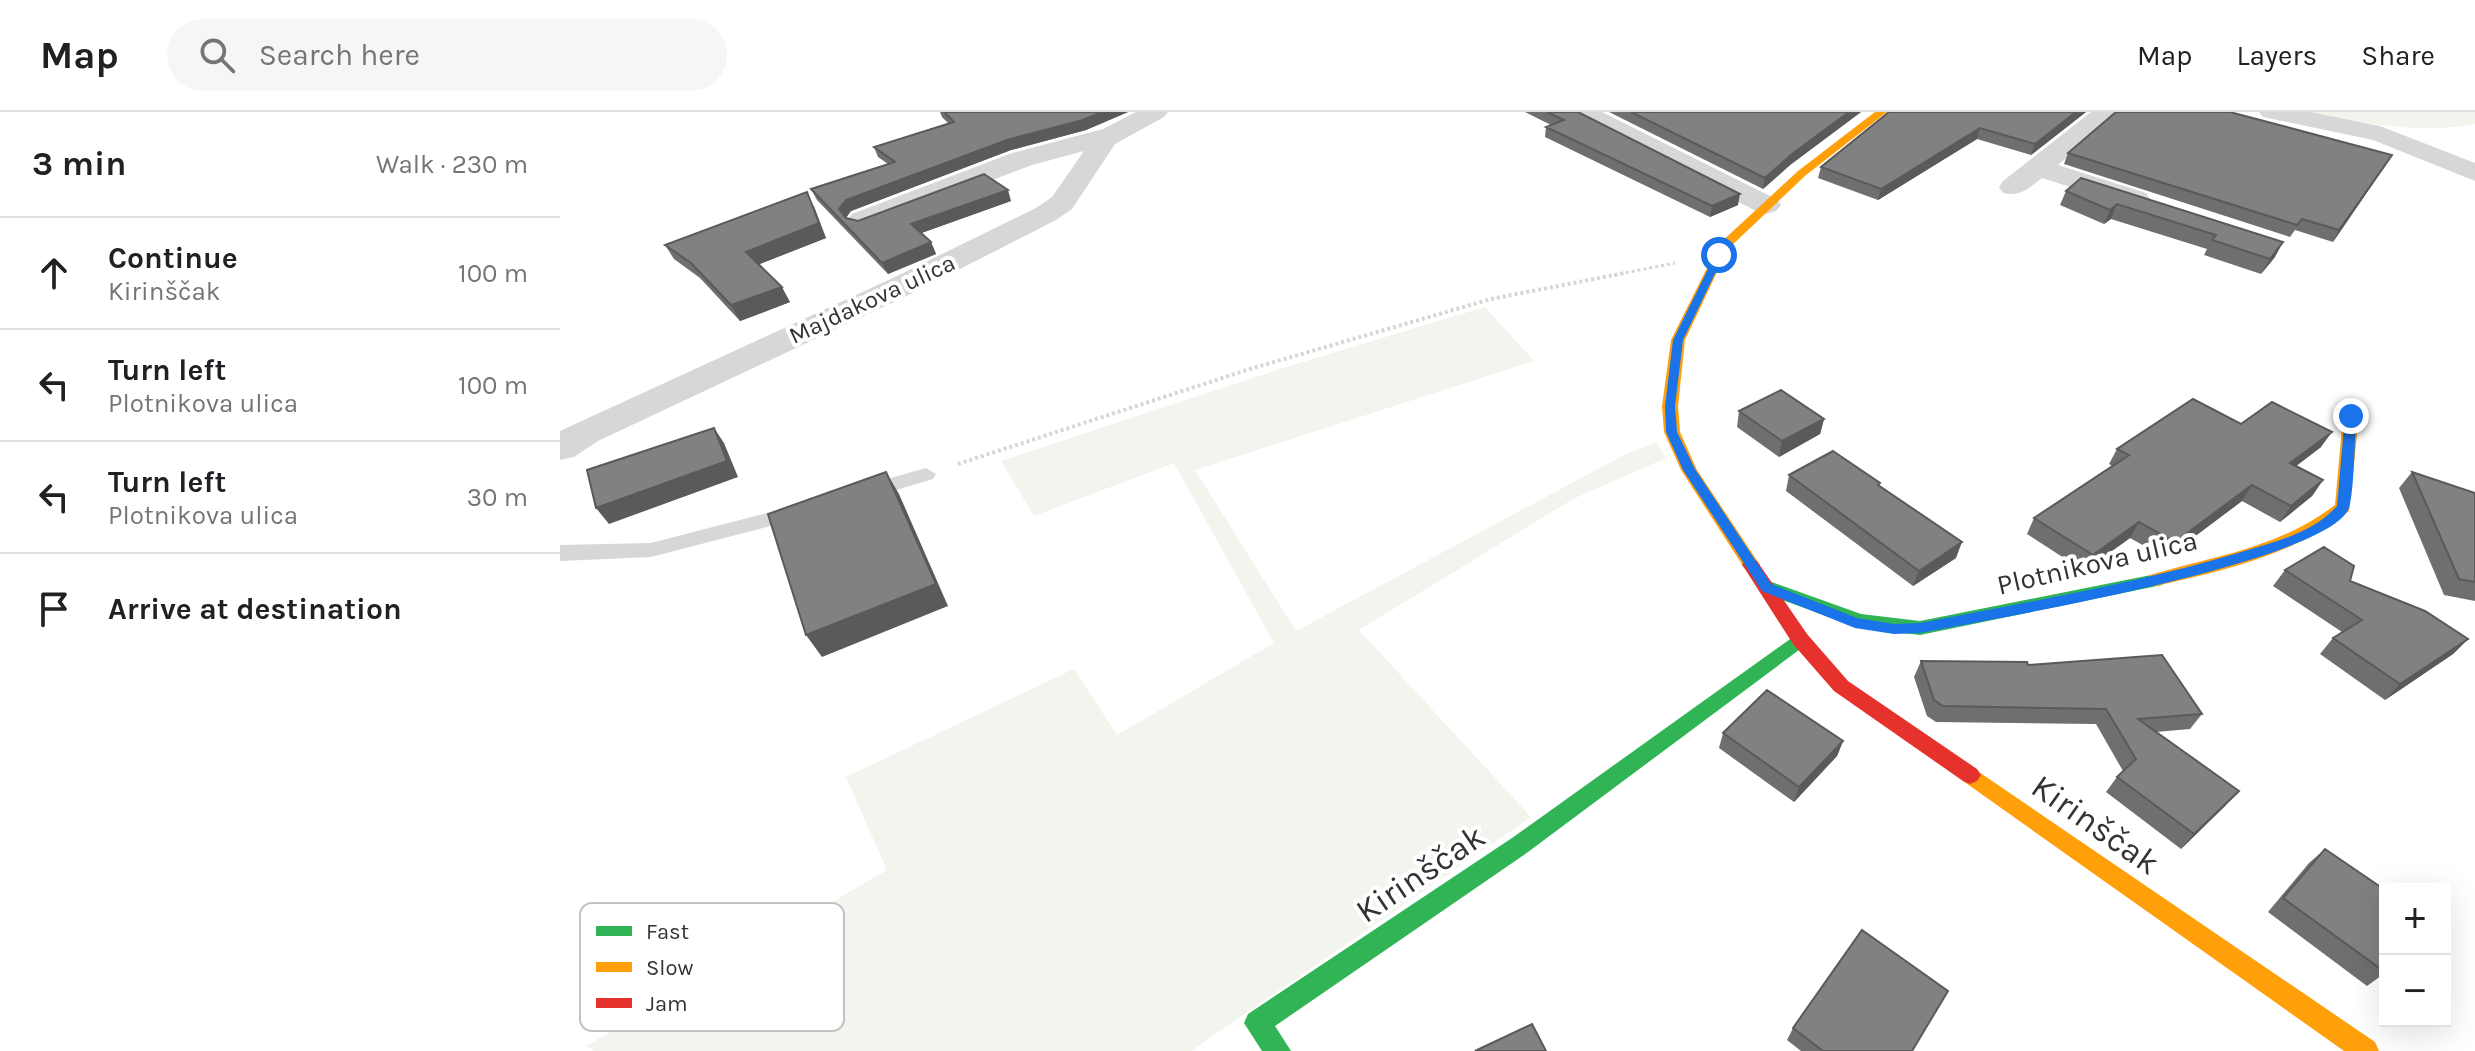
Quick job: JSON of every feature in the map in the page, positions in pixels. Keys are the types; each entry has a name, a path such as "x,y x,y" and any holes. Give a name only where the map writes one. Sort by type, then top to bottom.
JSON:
{"street":[{"name":"Majdakova ulica","path":"560,448 585,433 906,284 1046,214 1062,203 1093,156 1112,135 1155,112"},
{"path":"1582,112 1766,205"},
{"name":"Kirinščak","path":"1882,112 1802,173 1766,205 1719,255 1678,340 1670,406 1672,432 1689,470 1800,639 1841,686 2366,1051"},
{"path":"2013,187 2107,112"},
{"path":"2272,112 2380,134 2475,173"},
{"path":"862,220 1022,159 1112,135"},
{"path":"2040,168 2159,206"},
{"name":"Plotnikova ulica","path":"1766,587 1855,623 1894,629 1920,628 2166,579 2300,538 2331,520 2343,507 2351,416"},
{"name":"Kirinščak","path":"1278,1051 1257,1023 1520,845 1800,639"}],"lane":[{"path":"852,497 926,474"},
{"path":"560,553 651,550 747,528 822,505"}],"path":[{"path":"926,474 1250,369 1491,299 1573,280 1719,255"}],"shaded area":[{"path":"2308,112 2475,112 2475,124 2412,128 2370,124"},
{"path":"1485,307 1534,361 1195,470 1296,631 1626,454 1656,442 1666,458 1573,499 1359,630 1531,817 1191,1051 595,1051 586,1046 612,1031 844,1031 844,903 831,903 887,870 846,777 1074,669 1117,735 1274,643 1174,463 1034,516 1001,461 1283,368"}],"building":[{"path":"944,112 1102,112 1007,140 846,200 839,209 846,218 858,221 984,174 1008,190 911,224 931,242 882,263 811,189 895,162 874,147 954,122"},
{"path":"1547,112 1578,112 1740,194 1712,206 1546,127 1564,120"},
{"path":"1631,112 1849,112 1765,178"},
{"path":"1889,112 2076,112 2035,144 1980,128 1881,189 1821,167"},
{"path":"2116,112 2230,112 2392,155 2339,230 2302,219 2297,225 2068,153"},
{"path":"2081,178 2283,242 2270,259 2212,240 2216,235 2117,204 2110,210 2066,191"},
{"path":"807,192 819,223 746,252 782,287 731,305 691,263 665,245"},
{"path":"1781,390 1824,419 1782,441 1739,411"},
{"path":"2193,399 2241,424 2272,402 2332,432 2290,463 2323,480 2291,506 2252,485 2175,542 2139,522 2093,555 2034,518 2129,455 2117,449"},
{"path":"714,428 727,461 596,508 587,470"},
{"path":"1833,451 1962,542 1919,571 1789,475"},
{"path":"886,472 936,584 806,635 768,514"},
{"path":"2412,472 2475,493 2475,582 2459,579"},
{"path":"2324,547 2354,566 2350,581 2425,611 2468,639 2400,684 2333,638 2362,620 2285,570"},
{"path":"2162,655 2202,714 2138,719 2239,791 2194,834 2117,777 2136,759 2106,709 1943,706 1934,700 1921,661 2027,662 2028,665"},
{"path":"1767,690 1843,741 1799,787 1723,733"},
{"path":"2325,849 2379,886 2379,968 2283,898"},
{"path":"1862,930 1948,991 1912,1051 1823,1051 1793,1028"},
{"path":"1532,1024 1546,1051 1475,1051"}],"traffic: fast":[{"path":"1766,587 1860,621 1920,628 2156,580"},
{"path":"1278,1051 1257,1023 1520,845 1800,639"}],"traffic: slow":[{"path":"1751,565 1689,470 1672,432 1670,406 1678,340 1723,247 1802,173 1882,112"},
{"path":"2156,580 2230,562 2278,546 2302,535 2343,507 2351,416"},
{"path":"1970,775 2366,1051"}],"traffic: jam":[{"path":"1751,565 1800,639 1841,686 1970,775"}],"route":[{"path":"1719,255 1678,340 1670,406 1672,432 1689,470 1766,587 1855,623 1894,629 1920,628 2166,579 2300,538 2331,520 2343,507 2351,416"}]}
